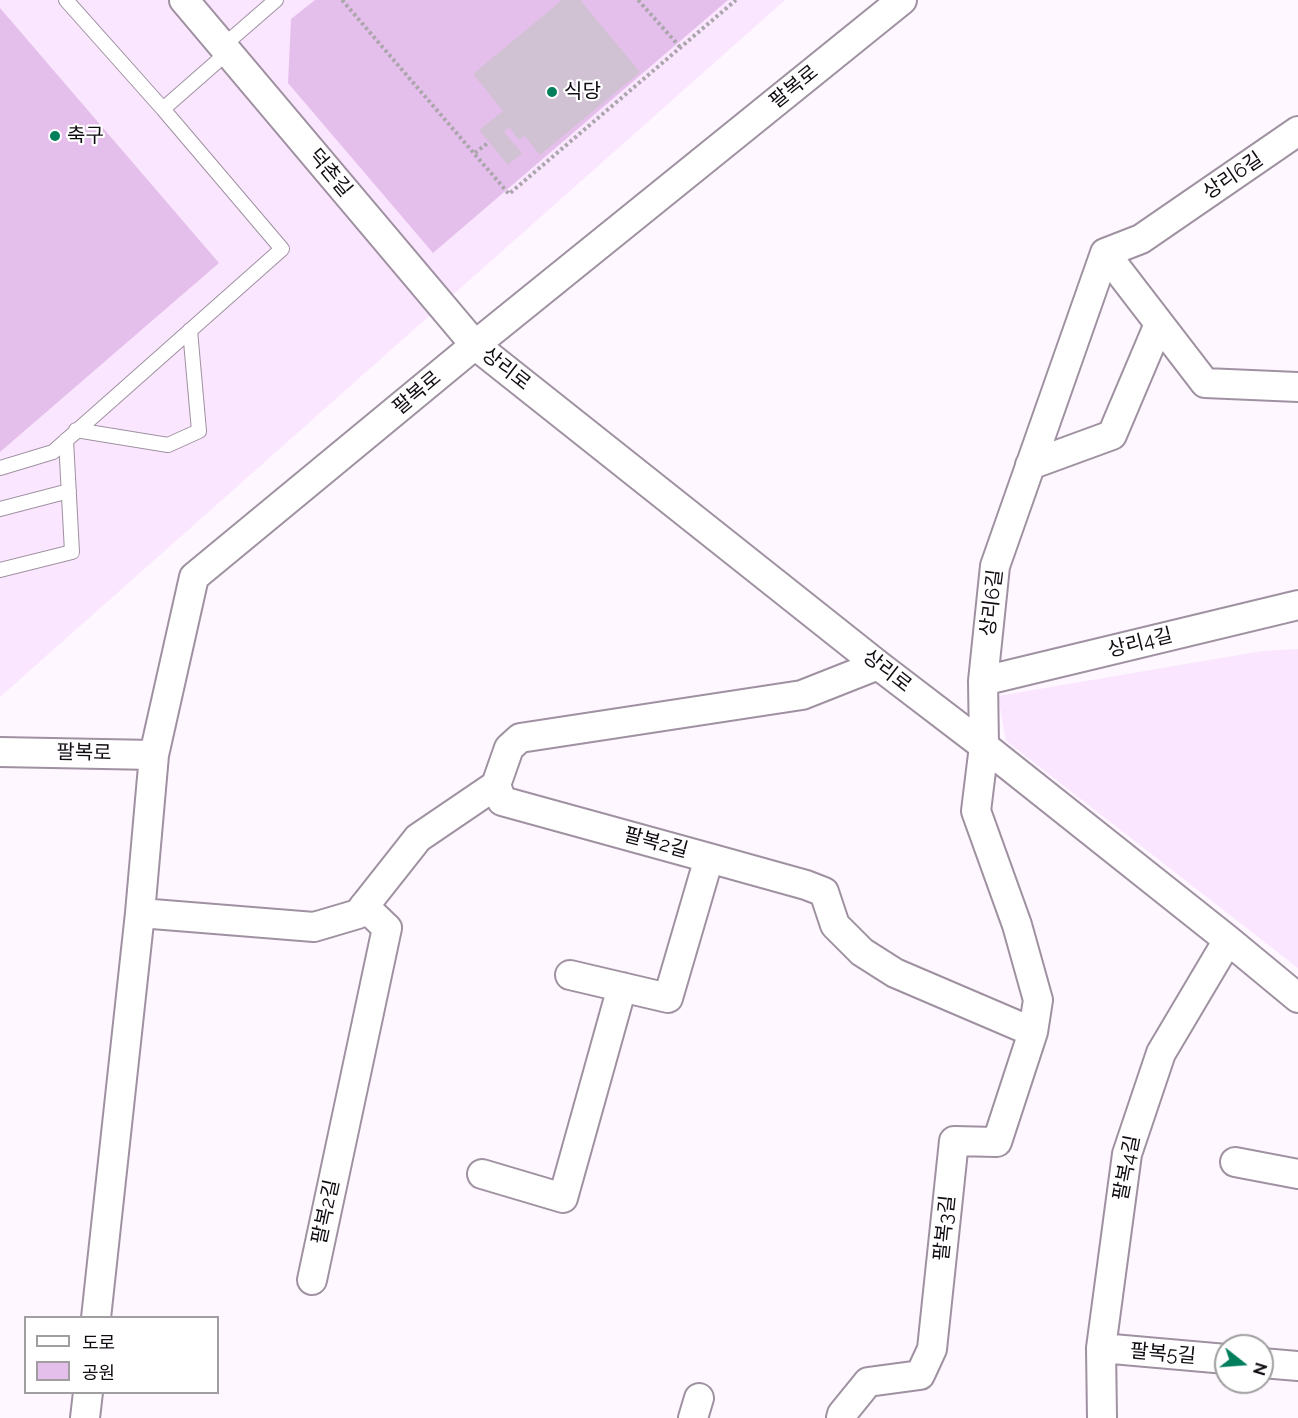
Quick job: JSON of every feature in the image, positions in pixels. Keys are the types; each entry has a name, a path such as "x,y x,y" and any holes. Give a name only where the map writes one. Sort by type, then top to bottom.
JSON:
{"street":[{"name":"덕촌길","path":"184,0 475,345"},
{"name":"팔복로","path":"0,752 154,755 194,577 475,345 902,0"},
{"name":"상리6길","path":"984,746 983,681 995,566 1105,253 1141,239 1298,131"},
{"path":"1105,253 1205,383 1291,387"},
{"path":"1030,465 1112,435 1159,324"},
{"name":"상리로","path":"475,345 1228,939 1298,999"},
{"name":"상리4길","path":"983,681 1298,605"},
{"path":"140,914 314,927 358,914 418,837 496,785 509,748 520,738 802,695 878,665"},
{"name":"팔복3길","path":"842,1416 868,1382 920,1375 932,1349 954,1141 997,1142 1032,1032 1038,1000 1017,925 976,811 984,746"},
{"path":"96,1316 140,914 154,755"},
{"name":"팔복2길","path":"496,785 502,801 710,858 668,998 570,975"},
{"path":"710,858 824,892 834,925 862,952 895,974 1032,1032"},
{"name":"팔복2길","path":"312,1281 387,928 364,906"},
{"name":"팔복4길","path":"1102,1418 1101,1348 1126,1154 1161,1053 1228,939"},
{"path":"482,1174 563,1198 622,987"},
{"path":"1235,1162 1298,1174"},
{"name":"팔복5길","path":"1101,1348 1214,1358"},
{"path":"1274,1364 1298,1366"},
{"path":"86,1418 88,1394"}],"lane":[{"path":"0,468 52,452 282,249 163,109 66,0"},
{"path":"163,109 276,0"},
{"path":"71,435 168,445 199,431 190,330"},
{"path":"0,570 72,552 69,491 71,435"},
{"path":"0,509 69,491"}],"path":[{"path":"342,0 509,194 736,0"},
{"path":"638,0 680,47"},
{"path":"475,153 489,142"}],"shaded area":[{"path":"0,0 785,0 0,697"},
{"path":"1298,649 1298,968 1006,741 998,696 1262,651"}],"green space":[{"path":"315,0 728,0 433,253 288,83 291,19"},
{"name":"축구","path":"0,8 219,263 0,452"}],"building":[{"name":"식당","path":"562,0 580,0 640,72 540,155 525,136 519,140 509,127 504,132 522,153 508,165 479,130 503,111 473,74"}],"place":[{"name":"식당","path":"552,92"},
{"name":"축구","path":"55,136"}]}
